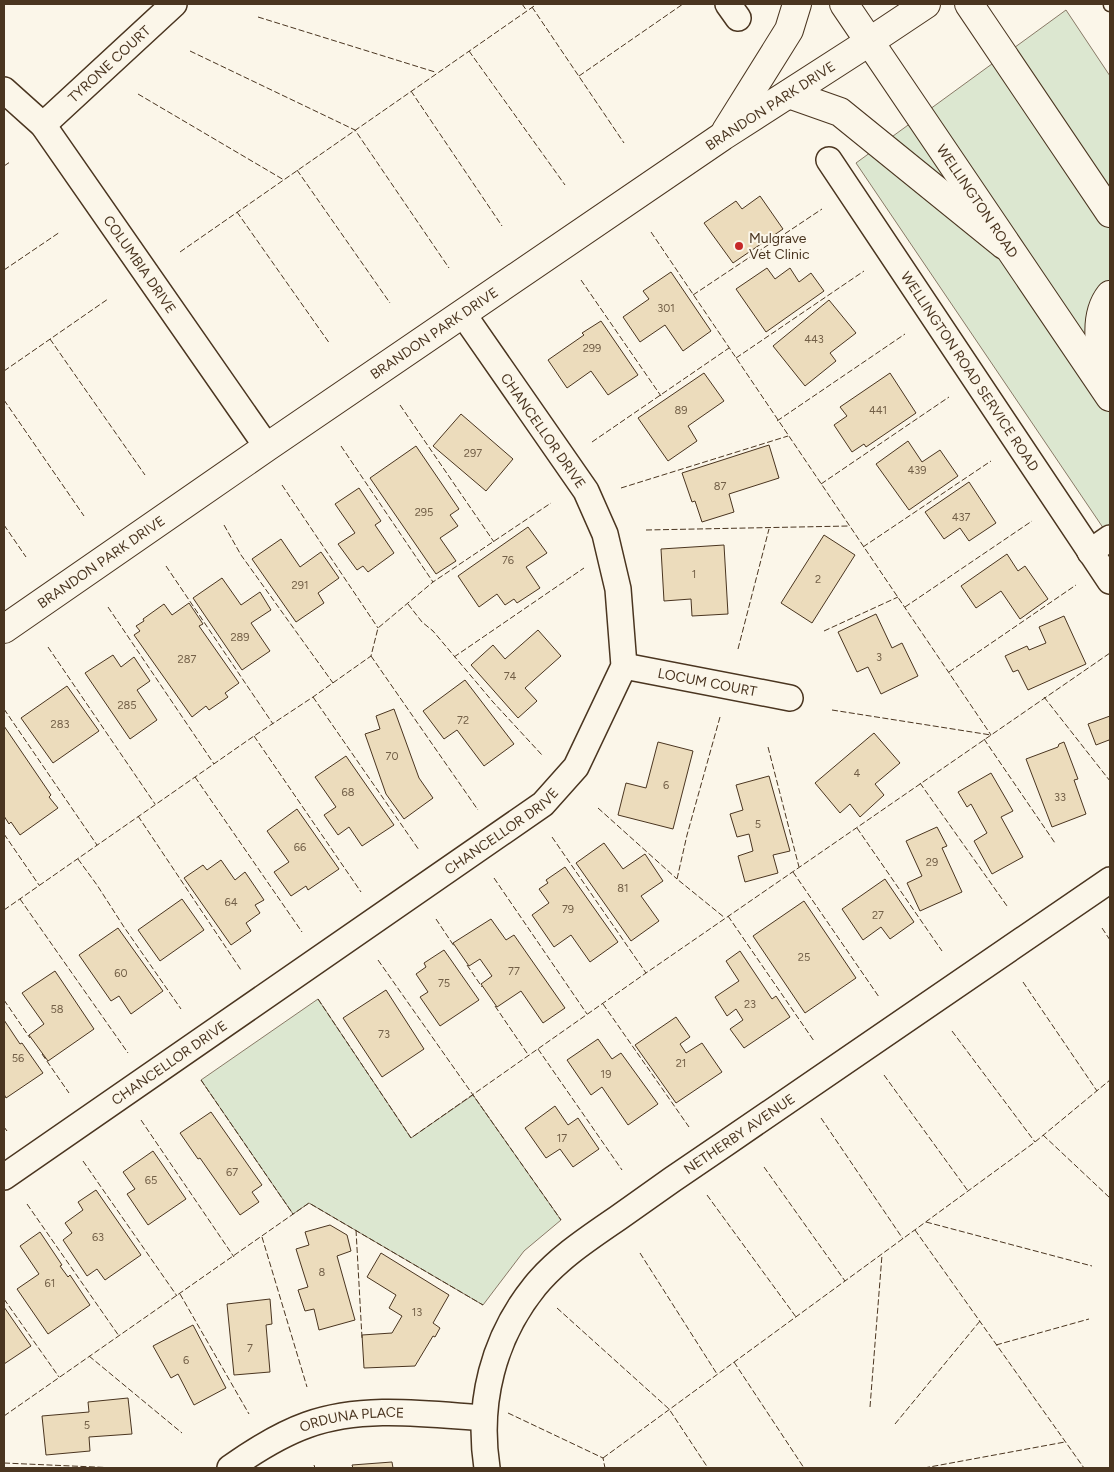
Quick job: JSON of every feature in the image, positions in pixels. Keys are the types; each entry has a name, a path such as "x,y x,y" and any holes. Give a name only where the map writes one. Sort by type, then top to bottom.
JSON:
{"main road":[{"path":"723,136 789,30 797,4"},
{"name":"WELLINGTON ROAD","path":"844,4 1110,396"},
{"name":"BRANDON PARK DRIVE","path":"4,629 266,447 723,136 926,4"},
{"path":"969,4 1110,213"},
{"path":"789,94 840,112 1010,250"},
{"path":"1110,295 1101,312 1100,341 1110,396"}],"street":[{"name":"TYRONE COURT","path":"43,125 174,4"},
{"name":"COLUMBIA DRIVE","path":"4,90 43,125 266,447"},
{"name":"WELLINGTON ROAD SERVICE ROAD","path":"829,160 1100,545 1110,581"},
{"name":"CHANCELLOR DRIVE","path":"4,1177 544,804 576,767 624,666 616,580 605,534 586,491 463,314"},
{"name":"LOCUM COURT","path":"624,666 790,698"},
{"name":"NETHERBY AVENUE","path":"487,1468 483,1418 490,1373 501,1342 516,1313 535,1286 557,1263 669,1182 1110,880"},
{"name":"ORDUNA PLACE","path":"230,1468 253,1452 277,1439 308,1425 341,1416 374,1412 483,1418"}],"green space":[{"path":"1066,10 1110,76 1110,538 856,163"},
{"path":"318,999 411,1138 473,1095 561,1220 524,1251 483,1305 309,1203 293,1214 201,1080"}],"building":[{"name":"Mulgrave Vet Clinic","path":"760,196 783,229 733,263 704,223 736,201 742,209"},
{"path":"767,268 775,279 790,268 799,282 811,273 824,291 766,332 736,289"},
{"path":"671,272 711,331 683,351 665,325 640,342 623,317 649,299 643,291"},
{"path":"829,300 856,333 830,353 836,361 805,386 773,346"},
{"path":"601,321 638,375 608,395 591,371 567,388 548,360 584,335 582,333"},
{"path":"704,373 724,401 688,426 697,441 668,461 638,418"},
{"path":"890,373 916,413 866,447 864,444 852,452 834,425 847,416 840,407"},
{"path":"461,414 513,459 486,491 433,446"},
{"path":"908,441 922,462 940,450 958,476 909,510 876,464"},
{"path":"769,445 779,478 729,494 734,512 702,522 695,501 692,502 682,473"},
{"path":"416,446 459,509 450,515 458,526 440,538 456,561 436,574 370,478"},
{"path":"969,482 996,523 969,541 960,528 944,539 925,512"},
{"path":"359,488 381,521 375,525 394,553 368,572 363,566 357,570 338,544 355,533 335,504"},
{"path":"528,527 547,553 526,567 540,588 517,603 514,599 505,605 497,594 479,607 458,576"},
{"path":"824,535 855,555 812,623 781,603"},
{"path":"281,539 300,567 321,552 339,578 318,593 324,603 296,622 252,559"},
{"path":"724,545 728,614 692,616 691,599 664,601 661,549"},
{"path":"1007,554 1018,571 1025,566 1048,599 1020,619 1001,591 976,608 961,586"},
{"path":"222,578 241,605 260,592 271,610 251,623 270,651 242,670 193,598"},
{"path":"189,603 203,624 199,626 239,683 225,693 228,697 209,710 206,706 192,717 134,635 140,631 136,626 164,604 172,615"},
{"path":"876,614 892,648 902,643 918,676 881,694 868,667 857,672 838,632"},
{"path":"1064,616 1086,664 1028,690 1018,670 1013,672 1005,656 1027,646 1029,650 1046,643 1039,627"},
{"path":"538,630 561,656 525,688 537,701 518,718 471,665 493,645 505,659"},
{"path":"113,655 121,667 134,657 150,681 137,690 157,720 130,739 85,673"},
{"path":"465,680 514,744 484,766 457,730 444,739 423,711"},
{"path":"67,686 99,731 53,763 21,718"},
{"path":"394,709 419,778 433,798 404,819 386,794 365,734 380,729 376,716"},
{"path":"1110,716 1110,743 1109,740 1096,745 1088,724"},
{"path":"4,726 58,808 20,835 4,816"},
{"path":"874,733 900,763 875,784 884,795 860,817 850,804 840,813 815,783"},
{"path":"658,742 693,751 673,829 618,815 626,783 646,788"},
{"path":"1064,742 1078,779 1074,780 1086,814 1052,827 1026,759 1058,747 1059,744"},
{"path":"346,756 394,825 362,846 349,827 338,835 324,815 336,807 315,777"},
{"path":"991,773 1013,811 1001,817 1023,857 992,874 974,841 987,833 971,804 967,807 958,792"},
{"path":"769,776 790,851 773,855 778,873 745,882 738,856 753,851 749,834 737,837 730,814 743,810 736,785"},
{"path":"297,809 339,869 308,890 306,886 291,896 274,872 289,862 267,831"},
{"path":"937,827 947,846 942,848 962,892 920,911 907,883 922,876 906,841"},
{"path":"604,843 623,869 645,854 663,881 641,896 659,921 631,941 576,863"},
{"path":"221,860 235,880 245,872 264,900 255,905 260,913 246,923 251,931 231,945 184,878 203,865 207,870"},
{"path":"565,867 618,942 590,962 571,935 554,947 532,915 549,903 539,889 548,883 546,880"},
{"path":"885,879 914,922 890,939 881,927 863,940 842,909"},
{"path":"182,899 204,930 160,961 138,930"},
{"path":"804,901 856,978 805,1013 753,936"},
{"path":"491,919 506,940 514,935 565,1008 543,1023 521,991 497,1007 481,984 492,976 480,959 469,966 453,943"},
{"path":"118,928 163,991 131,1014 119,996 111,1001 79,955"},
{"path":"444,950 479,1000 440,1026 420,997 428,992 416,974 426,967 424,963"},
{"path":"740,951 772,999 776,996 790,1017 744,1048 730,1029 743,1020 736,1009 727,1016 715,997 739,981 726,961"},
{"path":"55,971 94,1029 48,1061 29,1035 44,1024 22,993"},
{"path":"386,990 424,1049 382,1077 343,1018"},
{"path":"676,1017 690,1037 680,1044 686,1053 702,1043 722,1072 676,1103 635,1045"},
{"path":"4,1020 43,1073 6,1098 4,1094"},
{"path":"598,1039 612,1059 621,1053 658,1104 628,1125 602,1087 591,1095 567,1060"},
{"path":"555,1106 568,1125 578,1118 599,1149 573,1167 560,1149 546,1158 525,1128"},
{"path":"211,1112 262,1185 252,1192 259,1202 240,1215 180,1133"},
{"path":"153,1151 186,1199 148,1225 127,1194 135,1189 123,1172"},
{"path":"96,1190 141,1255 105,1280 97,1269 87,1276 63,1240 72,1233 65,1223 83,1210 78,1202"},
{"path":"330,1225 347,1235 351,1251 337,1256 355,1320 319,1330 314,1309 305,1311 298,1290 308,1287 296,1249 309,1245 305,1232"},
{"path":"40,1232 62,1265 60,1266 68,1277 70,1275 90,1305 48,1334 17,1289 39,1274 20,1246"},
{"path":"381,1253 449,1295 433,1323 440,1328 415,1366 364,1368 362,1335 392,1333 402,1316 389,1308 396,1295 367,1277"},
{"path":"270,1299 272,1324 266,1325 270,1372 234,1375 227,1304"},
{"path":"4,1307 31,1346 4,1364"},
{"path":"193,1325 226,1388 194,1405 178,1374 171,1378 153,1346"},
{"path":"128,1398 132,1434 89,1437 90,1451 46,1455 42,1416 89,1412 88,1402"},
{"path":"392,1462 393,1468 353,1468 352,1465"}],"fence":[{"path":"522,4 527,11"},
{"path":"180,252 537,4"},
{"path":"579,76 683,4"},
{"path":"532,7 624,143"},
{"path":"258,17 435,72"},
{"path":"190,51 355,130 449,268"},
{"path":"469,51 565,185"},
{"path":"411,91 502,226"},
{"path":"138,94 284,180"},
{"path":"4,166 10,162"},
{"path":"297,170 390,303"},
{"path":"693,295 822,209"},
{"path":"237,212 330,344"},
{"path":"4,270 60,232"},
{"path":"651,232 991,735"},
{"path":"736,358 864,271"},
{"path":"581,280 661,396"},
{"path":"4,371 108,299"},
{"path":"777,421 905,334"},
{"path":"50,339 145,475"},
{"path":"592,442 729,348"},
{"path":"821,484 949,397"},
{"path":"4,400 84,516"},
{"path":"400,405 494,542"},
{"path":"621,488 788,436"},
{"path":"341,446 433,582"},
{"path":"863,547 991,461"},
{"path":"282,485 378,628"},
{"path":"4,910 371,656 378,628 433,582 551,503"},
{"path":"905,607 1032,521"},
{"path":"4,525 26,557"},
{"path":"224,525 241,555 333,683"},
{"path":"646,530 849,526"},
{"path":"738,649 769,529"},
{"path":"166,566 273,724"},
{"path":"454,657 584,568"},
{"path":"949,672 1076,585"},
{"path":"824,631 898,597"},
{"path":"408,604 542,755"},
{"path":"108,607 214,764"},
{"path":"48,647 155,804"},
{"path":"318,999 411,1138 646,973 1110,653"},
{"path":"371,656 478,810"},
{"path":"313,697 419,850"},
{"path":"1044,697 1110,781"},
{"path":"4,709 97,845"},
{"path":"832,710 991,735"},
{"path":"720,717 687,835 677,879 725,918"},
{"path":"254,736 361,892"},
{"path":"984,739 1055,843"},
{"path":"768,747 799,867"},
{"path":"195,777 302,932"},
{"path":"920,783 1007,906"},
{"path":"598,808 677,879"},
{"path":"138,816 241,970"},
{"path":"857,828 942,951"},
{"path":"4,834 39,885"},
{"path":"552,837 646,973"},
{"path":"78,859 181,1009"},
{"path":"793,872 879,997"},
{"path":"494,878 587,1014"},
{"path":"20,899 128,1053"},
{"path":"728,916 814,1041"},
{"path":"436,919 454,946"},
{"path":"1102,928 1110,940"},
{"path":"378,960 561,1220"},
{"path":"467,965 482,987"},
{"path":"1023,982 1097,1091"},
{"path":"4,1000 30,1038"},
{"path":"603,1004 689,1127"},
{"path":"495,1006 529,1056"},
{"path":"952,1031 1035,1142"},
{"path":"538,1049 622,1170"},
{"path":"42,1054 69,1093"},
{"path":"884,1075 968,1191"},
{"path":"201,1080 293,1214"},
{"path":"603,1458 1035,1142 1110,1080"},
{"path":"821,1118 903,1239"},
{"path":"141,1120 234,1257"},
{"path":"4,1127 7,1131"},
{"path":"1043,1135 1110,1198"},
{"path":"83,1161 177,1296"},
{"path":"764,1167 845,1281"},
{"path":"707,1195 796,1317"},
{"path":"4,1416 309,1203 483,1305"},
{"path":"27,1204 119,1336"},
{"path":"926,1222 1092,1266"},
{"path":"356,1230 362,1338"},
{"path":"915,1230 1084,1468"},
{"path":"262,1237 307,1387"},
{"path":"640,1253 717,1374"},
{"path":"870,1407 882,1255"},
{"path":"180,1294 249,1414"},
{"path":"4,1299 59,1377"},
{"path":"557,1308 669,1409 708,1468"},
{"path":"996,1345 1089,1319"},
{"path":"895,1424 980,1321"},
{"path":"89,1356 182,1433"},
{"path":"734,1362 804,1468"},
{"path":"508,1413 603,1458 605,1468"},
{"path":"924,1468 1065,1442"},
{"path":"4,1463 117,1468"}],"place":[{"name":"Mulgrave Vet Clinic","path":"739,246"}]}
